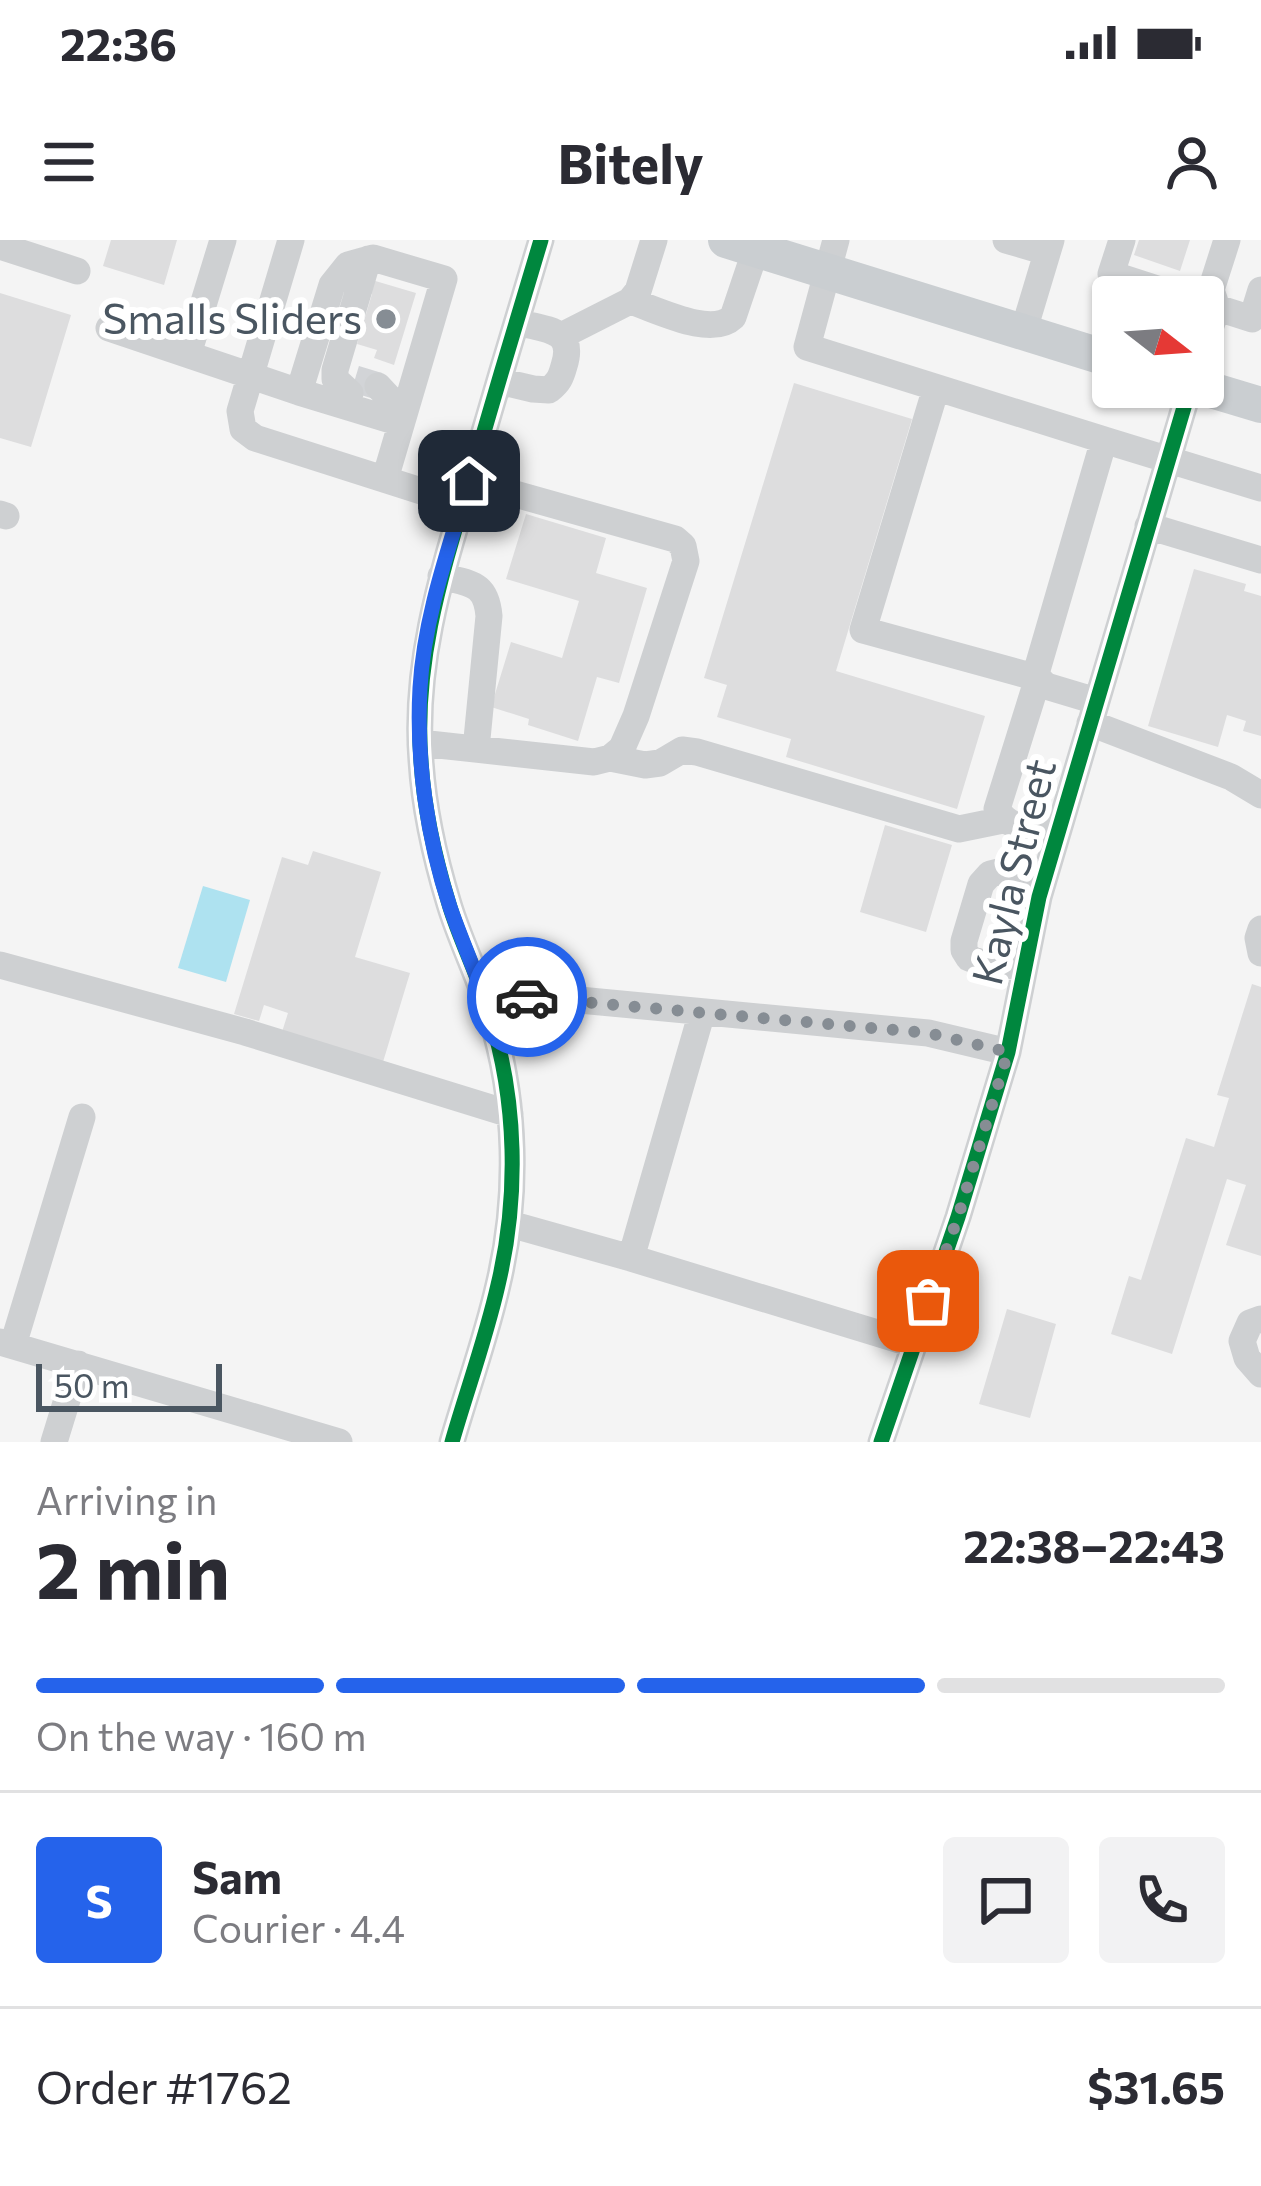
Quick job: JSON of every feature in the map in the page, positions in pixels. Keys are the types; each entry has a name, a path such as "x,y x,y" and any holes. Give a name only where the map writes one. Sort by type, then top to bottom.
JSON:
{"main road":[{"path":"747,243 831,256 1023,333 1092,354"},
{"path":"1224,394 1261,405"}],"street":[{"path":"188,354 223,240"},
{"path":"291,240 240,411 243,429 255,438 385,479 466,492 675,539 683,546 686,561 636,716 622,748 610,758"},
{"path":"452,1442 498,1286 510,1224 512,1150 500,1048 449,906 431,835 420,688 441,576 541,240"},
{"path":"563,335 630,301 638,291 654,240"},
{"path":"1006,240 1049,246 1023,333"},
{"path":"1117,276 1111,274 1122,240"},
{"path":"1215,276 1227,240"},
{"path":"630,301 709,327 728,323 734,316 747,243"},
{"path":"0,245 77,271"},
{"path":"831,256 807,347 1261,488"},
{"path":"299,392 332,285 348,265 374,258 444,279 375,396 385,479"},
{"path":"368,260 334,370 335,379 375,396"},
{"path":"1224,310 1252,319 1261,290"},
{"path":"499,380 549,390 560,382 568,354 563,335 517,322"},
{"path":"109,328 299,392 375,396"},
{"path":"936,388 862,630 1038,678 1093,712 1261,795"},
{"name":"Kayla Street","path":"881,1442 1008,1052 1043,882 1184,408"},
{"path":"1003,820 998,809 1104,440"},
{"path":"1148,526 1261,560"},
{"path":"441,576 476,585 488,600 476,749"},
{"path":"421,742 645,765 661,763 682,750 697,752 959,829 1003,820 1057,835"},
{"path":"1024,967 969,958 964,941 981,884 990,874 1043,882"},
{"path":"1261,928 1261,952"},
{"path":"0,965 245,1032 510,1114"},
{"path":"486,1002 540,998 928,1033 1008,1052"},
{"path":"631,1258 702,1012"},
{"path":"82,1118 6,1344 339,1442"},
{"path":"510,1224 913,1344"},
{"path":"1261,1318 1250,1323 1242,1341 1247,1358 1261,1374"},
{"path":"54,1442 78,1364"}],"water":[{"path":"203,886 250,900 226,982 178,968"}],"building":[{"path":"111,240 177,240 164,285 103,266"},
{"path":"1139,240 1190,240 1180,271 1134,255"},
{"name":"Smalls Sliders","path":"372,280 416,293 394,365 374,358 377,350 357,344"},
{"path":"0,293 71,315 31,447 0,438"},
{"path":"794,383 912,419 836,671 985,716 957,809 786,757 791,739 717,717 727,685 704,678"},
{"path":"526,514 606,538 596,573 647,588 619,683 597,677 578,741 491,707 511,642 562,658 579,601 506,579"},
{"path":"1194,569 1246,584 1244,591 1261,596 1261,736 1243,731 1246,721 1227,715 1218,747 1148,726"},
{"path":"885,825 952,845 926,932 860,912"},
{"path":"313,851 381,872 355,957 410,973 383,1062 282,1032 288,1013 264,1005 259,1021 234,1014 282,857 308,865"},
{"path":"1252,984 1261,987 1261,1256 1226,1245 1246,1185 1227,1179 1172,1354 1111,1334 1129,1276 1141,1280 1186,1138 1214,1147 1229,1098 1217,1095"},
{"path":"1007,1309 1056,1324 1030,1418 979,1404"}],"tunnel":[{"path":"355,379 378,386"}],"cycle path":[{"path":"452,1442 505,1252 512,1149 499,1048 449,904 431,833 421,761 422,688 441,581 541,240"},
{"path":"881,1442 1008,1052 1039,897 1184,408"}],"way so far":[{"path":"527,997 928,1033 1008,1052 928,1301"}],"place":[{"name":"Smalls Sliders","path":"386,319"}],"route":[{"path":"469,481 424,652 421,761 431,835 449,906 486,1002 527,997"}]}
